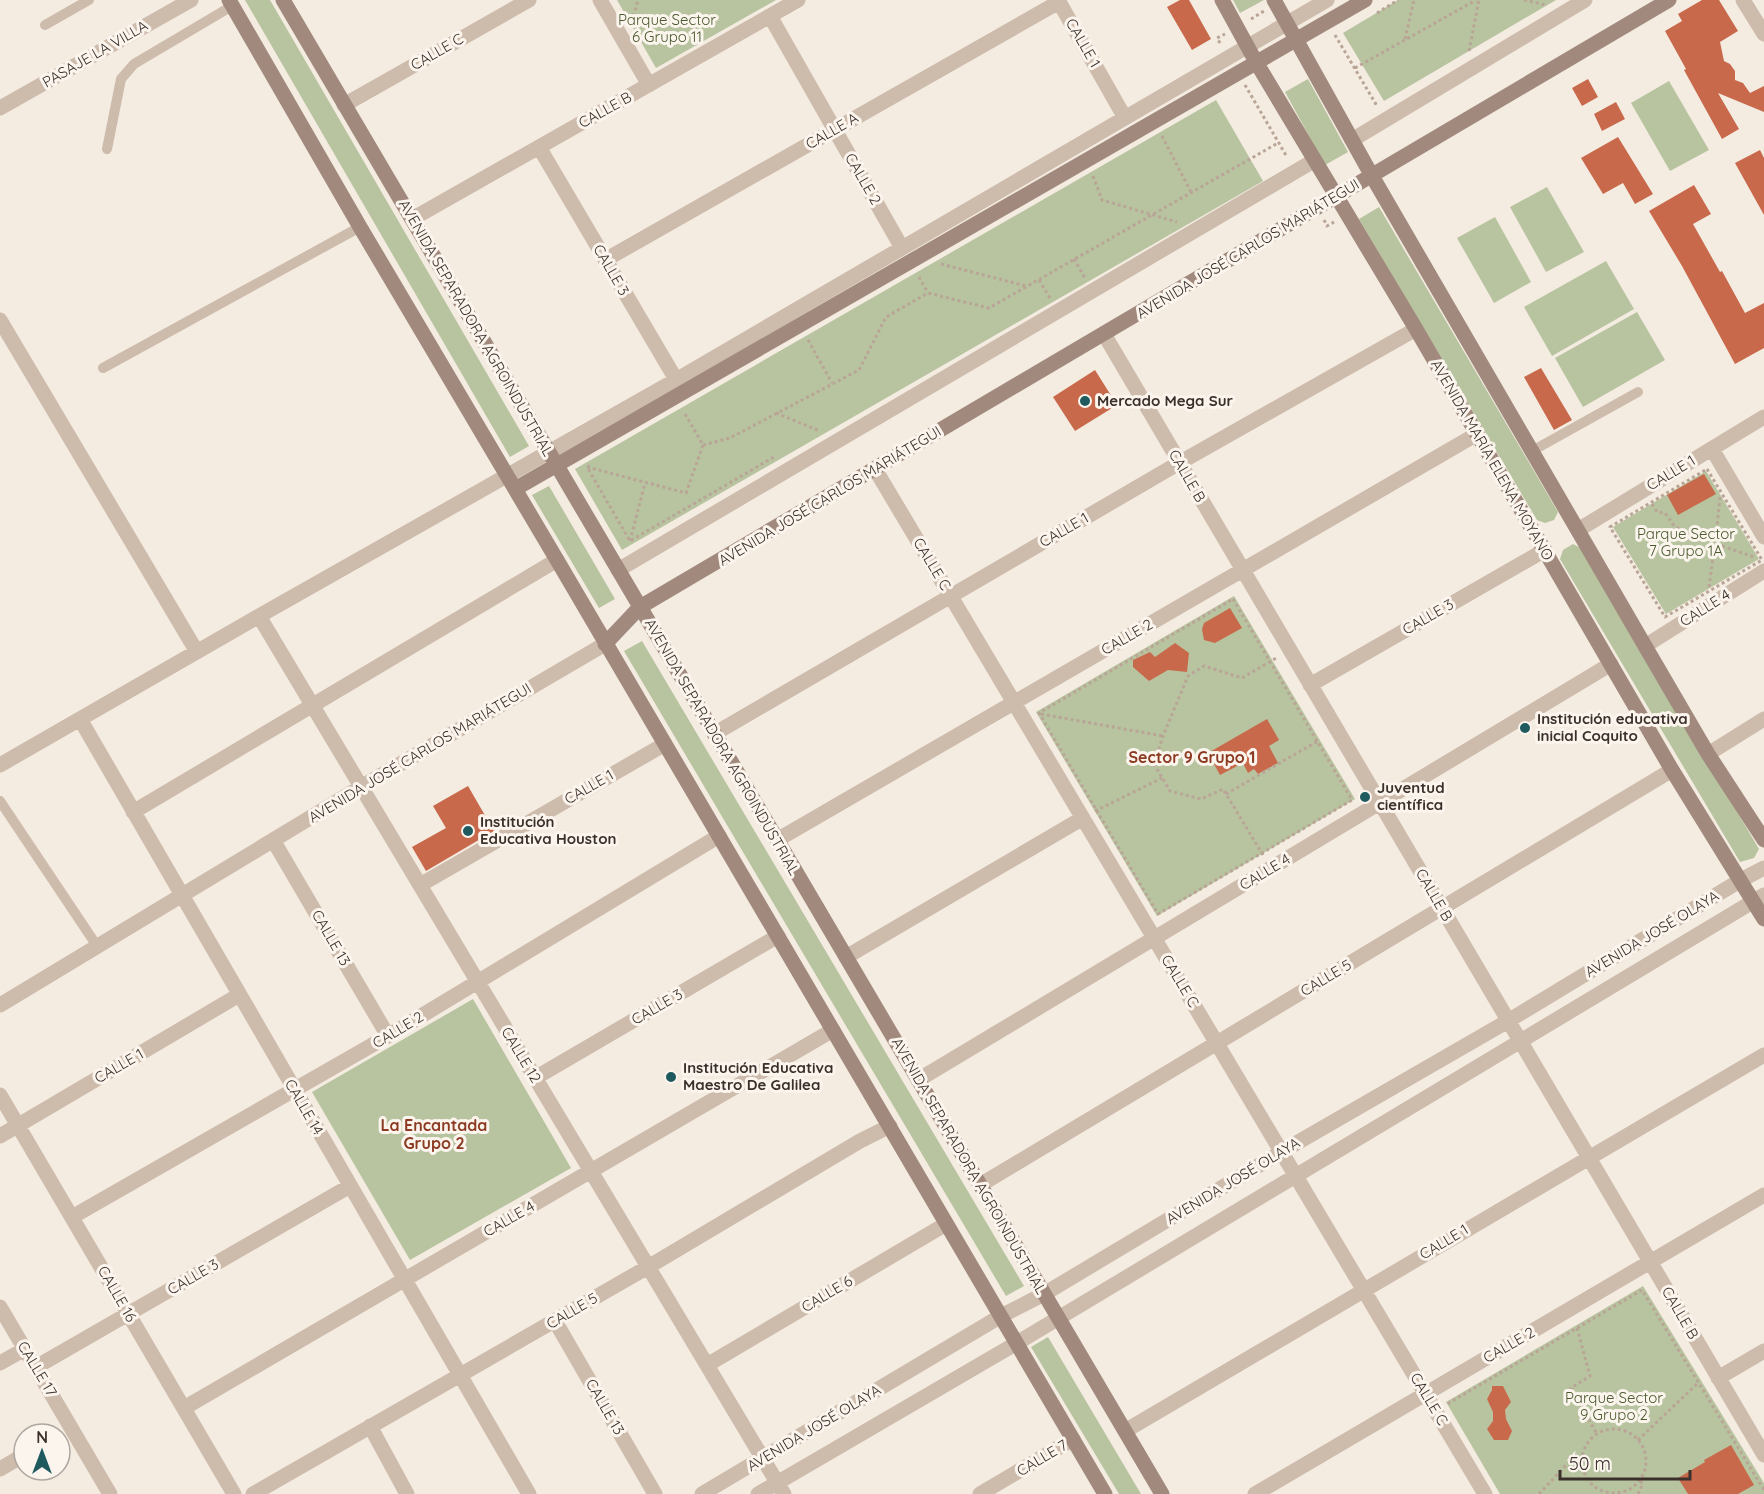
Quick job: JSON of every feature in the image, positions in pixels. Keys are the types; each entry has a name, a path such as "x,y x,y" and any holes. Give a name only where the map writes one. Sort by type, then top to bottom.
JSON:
{"street":[{"name":"PASAJE LA VILLA","path":"0,108 191,0"},
{"name":"AVENIDA SEPARADORA AGROINDUSTRIAL","path":"283,0 1162,1494"},
{"name":"CALLE C","path":"344,105 529,0"},
{"path":"600,0 649,85"},
{"name":"CALLE B","path":"412,219 798,0"},
{"name":"AVENIDA MARÍA ELENA MOYANO","path":"1222,0 1256,62 1416,329 1672,770 1741,880 1759,898 1764,919"},
{"path":"553,458 579,452 680,386 902,248 1327,0"},
{"path":"0,765 259,616 511,482 1365,0"},
{"path":"1352,140 1585,0"},
{"name":"AVENIDA JOSÉ CARLOS MARIÁTEGUI","path":"0,1005 361,787 605,644 640,607 1670,0"},
{"path":"1743,0 1764,34"},
{"name":"CALLE 1","path":"1059,1 1125,118"},
{"name":"CALLE A","path":"605,260 1059,1"},
{"path":"1275,2 1372,176 1708,754 1764,840"},
{"path":"230,3 1105,1494"},
{"name":"CALLE 2","path":"770,16 902,248"},
{"name":"CALLE 3","path":"540,147 680,386"},
{"path":"618,570 1315,160"},
{"path":"0,320 197,652"},
{"name":"CALLE 1","path":"714,734 1179,463 1416,329"},
{"name":"CALLE B","path":"1104,334 1764,1455"},
{"name":"CALLE 1","path":"1578,530 1764,417"},
{"name":"CALLE 2","path":"777,840 1477,434"},
{"path":"1712,449 1764,537"},
{"name":"CALLE C","path":"875,469 1014,702 1090,814 1155,938 1485,1494"},
{"name":"CALLE 3","path":"1311,685 1545,550"},
{"path":"133,812 557,560"},
{"name":"CALLE 4","path":"1645,646 1763,564"},
{"name":"CALLE 12","path":"259,616 781,1489"},
{"name":"CALLE 4","path":"918,1080 1611,664"},
{"name":"CALLE 14","path":"80,719 529,1494"},
{"path":"1708,754 1764,719"},
{"name":"CALLE 1","path":"420,885 665,744"},
{"name":"CALLE 5","path":"980,1185 1672,770"},
{"path":"846,957 1090,814"},
{"name":"CALLE 2","path":"72,1217 388,1036 719,836"},
{"name":"CALLE 13","path":"273,840 388,1036"},
{"name":"AVENIDA JOSÉ OLAYA","path":"702,1494 1001,1316 1044,1294 1281,1152 1508,1021 1764,868"},
{"name":"AVENIDA JOSÉ OLAYA","path":"758,1494 781,1489 1058,1317 1759,898"},
{"name":"CALLE 3","path":"535,1078 778,936"},
{"name":"CALLE 1","path":"0,1136 239,995"},
{"name":"CALLE 4","path":"184,1408 833,1030"},
{"name":"CALLE 1","path":"1125,1431 1764,1055"},
{"name":"CALLE 16","path":"0,1095 234,1494"},
{"name":"CALLE 5","path":"253,1494 648,1267 860,1141 890,1126"},
{"name":"CALLE 3","path":"36,1367 350,1186"},
{"name":"CALLE 2","path":"1255,1494 1764,1195"},
{"name":"CALLE 6","path":"707,1365 946,1224"},
{"name":"CALLE 17","path":"0,1307 36,1367 62,1422"},
{"name":"CALLE 13","path":"555,1321 654,1494"},
{"path":"0,1364 25,1349"},
{"path":"1718,1378 1764,1352"},
{"path":"370,1426 407,1494"},
{"name":"CALLE 7","path":"980,1494 1073,1439"},
{"name":"CALLE 17","path":"72,1440 110,1494"}],"lane":[{"path":"45,25 89,0"},
{"path":"106,149 121,79 134,64 230,3"},
{"path":"104,368 360,227"},
{"path":"1532,451 1638,392"},
{"path":"0,801 97,946"}],"path":[{"path":"632,22 638,0"},
{"path":"1404,40 1414,0"},
{"path":"1355,68 1478,0"},
{"path":"1468,54 1478,0"},
{"path":"1524,0 1550,6"},
{"path":"1228,58 1217,38 1275,2"},
{"path":"628,14 638,30"},
{"path":"1328,22 1386,120"},
{"path":"1238,73 1295,172"},
{"path":"1171,131 1162,136 1191,192"},
{"path":"703,446 730,438 859,370 886,317 928,293 989,308 1278,142"},
{"path":"1093,176 1102,200 1180,223 1171,228"},
{"path":"1317,208 1327,226 1348,214"},
{"path":"933,268 951,258"},
{"path":"1074,259 1086,278 1077,283"},
{"path":"941,264 1027,286"},
{"path":"926,272 919,277 928,293"},
{"path":"1039,280 1050,298"},
{"path":"808,340 832,384"},
{"path":"587,467 686,493 703,446 684,412"},
{"path":"776,413 820,431 810,437"},
{"path":"579,452 630,541 780,454"},
{"path":"587,467 597,462"},
{"path":"1707,469 1763,564 1709,591 1665,617 1610,527 1707,469"},
{"path":"1716,536 1721,492"},
{"path":"1651,502 1657,512 1665,513 1675,527 1708,540"},
{"path":"1722,546 1763,564"},
{"path":"1709,591 1714,550"},
{"path":"1233,599 1352,800 1158,914 1090,814 1039,713 1233,599"},
{"path":"1271,868 1223,789 1201,799 1170,792 1154,764 1188,676 1204,666 1242,678 1290,651"},
{"path":"1014,702 1039,713 1163,736"},
{"path":"1226,794 1318,741"},
{"path":"1090,814 1162,778"},
{"path":"1455,1413 1449,1403 1642,1290 1764,1491 1759,1494"},
{"path":"1577,1328 1590,1376 1571,1388 1597,1434"},
{"path":"1638,1440 1699,1382"},
{"path":"1617,1429 1627,1431 1638,1440 1646,1456 1646,1467 1635,1486 1626,1491 1614,1493 1604,1491 1588,1479 1583,1470 1584,1450 1597,1434 1617,1429"},
{"path":"1539,1494 1568,1463 1582,1460"},
{"path":"1638,1494 1643,1484 1640,1480"}],"green space":[{"path":"245,0 270,0 529,446 510,457"},
{"name":"Parque Sector 6 Grupo 11","path":"617,0 776,0 656,68"},
{"path":"1233,0 1264,0 1240,13"},
{"path":"1398,0 1556,0 1384,101 1343,33"},
{"path":"1308,79 1348,152 1325,165 1285,92"},
{"path":"1669,81 1709,150 1670,171 1631,103"},
{"path":"1216,100 1263,181 622,550 575,469"},
{"path":"1547,187 1584,252 1546,272 1510,207"},
{"path":"1379,207 1558,512 1554,520 1545,523 1537,520 1359,219"},
{"path":"1495,217 1531,282 1494,303 1457,238"},
{"path":"1606,261 1634,309 1552,356 1524,307"},
{"path":"1637,312 1665,360 1583,407 1555,358"},
{"name":"Parque Sector 7 Grupo 1A","path":"1706,471 1759,559 1666,614 1613,527"},
{"path":"549,486 615,599 599,608 532,495"},
{"path":"1573,544 1581,548 1759,849 1754,858 1740,862 1560,559 1563,550"},
{"path":"1234,596 1355,799 1157,916 1036,712"},
{"path":"642,641 1024,1286 1006,1296 624,651"},
{"path":"473,999 571,1168 410,1260 312,1092"},
{"name":"Parque Sector 9 Grupo 2","path":"1643,1286 1764,1483 1764,1494 1500,1494 1446,1402"},
{"path":"1048,1337 1141,1494 1119,1494 1031,1347"}],"building":[{"path":"1180,0 1189,0 1211,39 1192,50 1167,7"},
{"path":"1702,0 1719,0 1738,31 1720,42 1724,61 1730,64 1735,71 1735,80 1743,83 1750,93 1764,86 1764,112 1718,93 1739,129 1722,139 1665,31 1682,21 1678,14"},
{"path":"1588,79 1598,97 1582,106 1572,88"},
{"path":"1616,102 1625,119 1602,131 1594,114"},
{"path":"1618,137 1653,194 1635,204 1623,183 1603,194 1581,158"},
{"path":"1760,150 1764,158 1764,215 1735,163"},
{"path":"1694,185 1711,214 1693,224 1720,272 1722,271 1745,313 1764,303 1764,348 1735,364 1682,266 1649,211"},
{"path":"1541,368 1572,420 1554,430 1524,377"},
{"name":"Mercado Mega Sur","path":"1095,370 1117,405 1075,431 1053,397"},
{"path":"1704,474 1716,494 1678,515 1667,495"},
{"path":"1230,608 1242,628 1215,643 1204,640 1202,629 1204,623"},
{"path":"1175,643 1189,653 1187,672 1168,670 1149,681 1133,667 1133,660 1150,652 1155,657"},
{"path":"1267,719 1279,740 1269,746 1278,763 1258,774 1254,769 1248,773 1243,763 1220,775 1208,753"},
{"name":"Institución Educativa Houston","path":"468,786 494,831 426,871 412,847 446,828 433,806"},
{"path":"1492,1386 1503,1386 1511,1402 1505,1410 1506,1419 1512,1431 1508,1440 1494,1440 1487,1429 1493,1421 1493,1412 1487,1399"},
{"path":"1731,1445 1754,1485 1738,1494 1688,1494 1678,1478"}],"place":[{"name":"Mercado Mega Sur","path":"1085,401"},
{"name":"Institución educativa inicial Coquito","path":"1525,728"},
{"name":"Juventud científica","path":"1365,797"},
{"name":"Institución Educativa Houston","path":"468,831"},
{"name":"Institución Educativa Maestro De Galilea","path":"671,1077"}],"district":[{"name":"Sector 9 Grupo 1","path":"1192,757"},
{"name":"La Encantada Grupo 2","path":"434,1134"}]}
